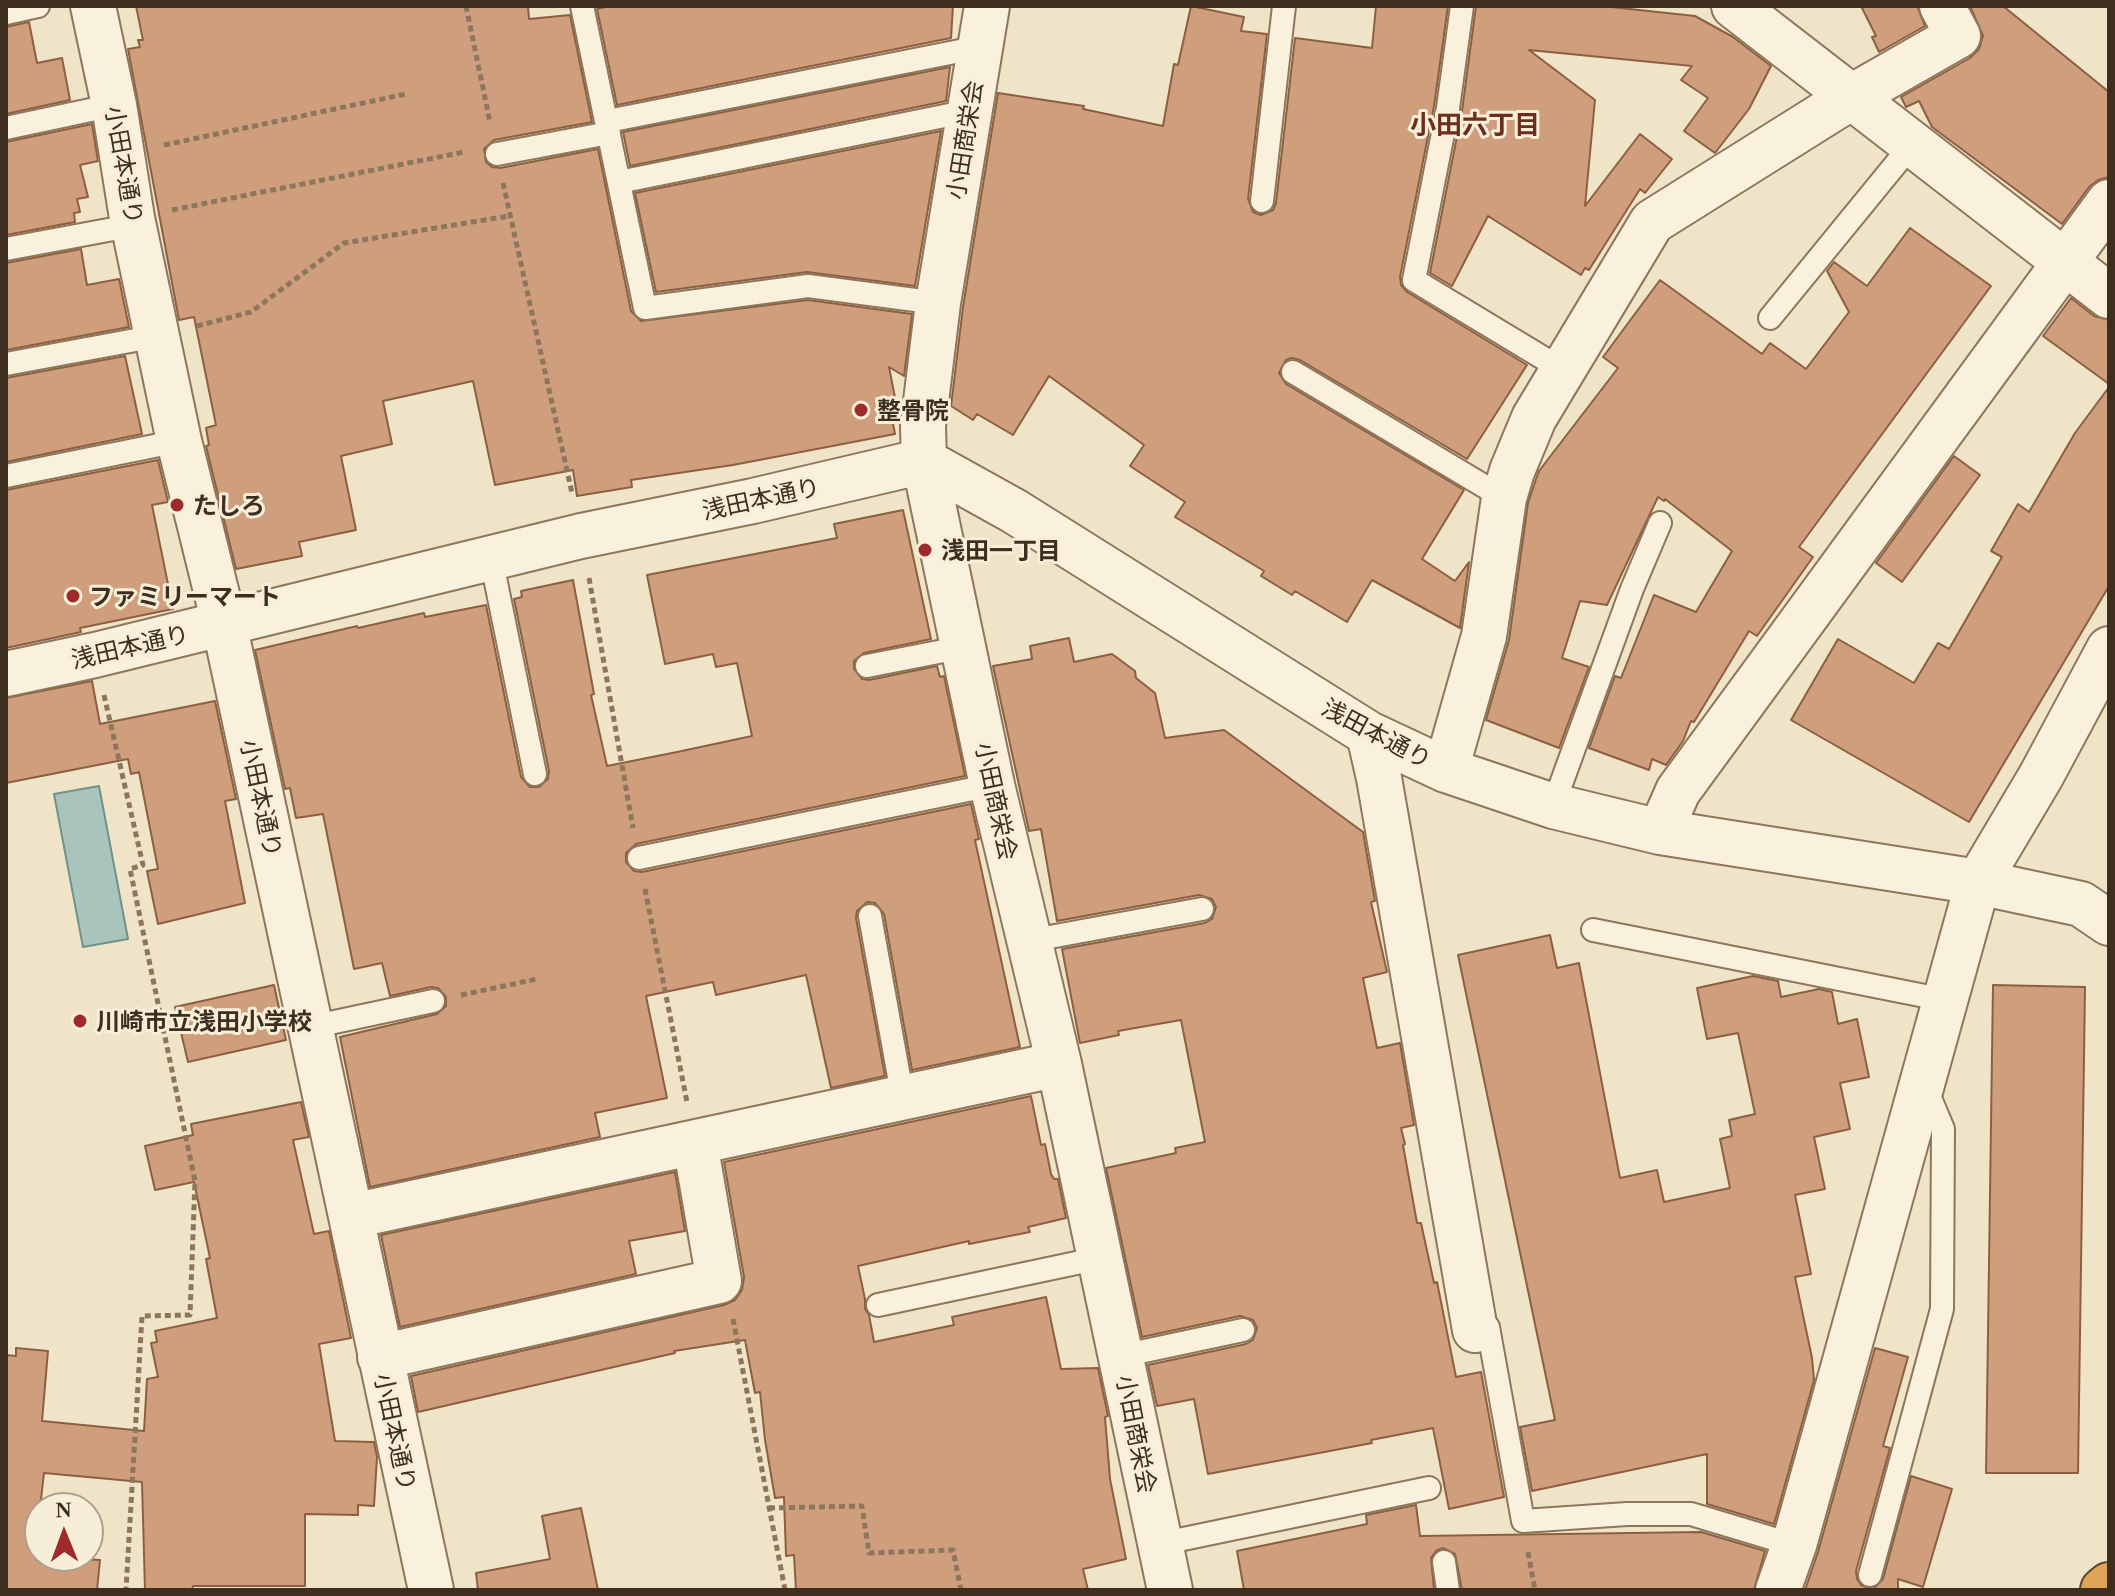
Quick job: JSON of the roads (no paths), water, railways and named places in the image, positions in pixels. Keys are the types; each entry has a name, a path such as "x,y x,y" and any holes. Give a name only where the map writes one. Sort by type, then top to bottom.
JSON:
{"highway":[{"path":"2103,1590 2109,1585"}],"street":[{"name":"小田本通り","path":"93,6 114,105 133,221 179,441 224,623 431,1590"},
{"path":"1734,6 2109,296"},
{"path":"1446,770 1484,636 1504,498 1512,471 1534,418 1652,222 1853,96 1958,36 1942,6"},
{"name":"小田商栄会","path":"983,27 938,303 923,426 924,461 992,785 1059,1064 1170,1590"},
{"path":"1660,832 1678,791 2109,202"},
{"name":"浅田本通り","path":"6,674 581,536 753,501 924,461 1014,511 1369,734 1446,770 1553,806 1660,832 1978,882 2081,904 2109,923"},
{"path":"1778,1590 1794,1545 1978,882 2041,776 2109,649"},
{"path":"1369,734 1382,793 1475,1330"},
{"path":"352,1216 1059,1064"},
{"path":"380,1357 719,1281 695,1143"}],"lane":[{"path":"6,13 38,6"},
{"path":"582,6 645,308 808,286 938,303"},
{"path":"1262,201 1284,6"},
{"path":"1462,6 1448,108 1414,280 1563,370"},
{"path":"496,150 608,127 983,27"},
{"path":"6,128 114,105"},
{"path":"619,182 969,111"},
{"path":"1770,318 1913,143"},
{"path":"6,249 133,221"},
{"path":"6,364 157,336"},
{"path":"1293,372 1504,498"},
{"path":"6,476 179,441"},
{"path":"1553,806 1632,589 1660,523"},
{"path":"491,558 535,774"},
{"path":"867,666 964,647"},
{"path":"639,858 992,785"},
{"path":"1028,941 1202,909"},
{"path":"870,916 903,1099"},
{"path":"1593,930 1945,1000"},
{"path":"311,1027 433,1001"},
{"path":"1870,1575 1942,1309 1943,1129 1922,1081"},
{"path":"878,1305 1100,1258"},
{"path":"1475,1330 1488,1327 1523,1521 1627,1514 1691,1514 1794,1545"},
{"path":"1121,1356 1243,1330"},
{"path":"1159,1544 1429,1488"},
{"path":"1444,1562 1448,1590"}],"water":[{"path":"99,786 128,939 83,947 54,794"}],"place":[{"name":"整骨院","path":"861,410"},
{"name":"たしろ","path":"177,505"},
{"name":"浅田一丁目","path":"925,550"},
{"name":"ファミリーマート","path":"73,596"},
{"name":"川崎市立浅田小学校","path":"80,1021"}],"district":[{"name":"小田六丁目","path":"1475,124"}]}
